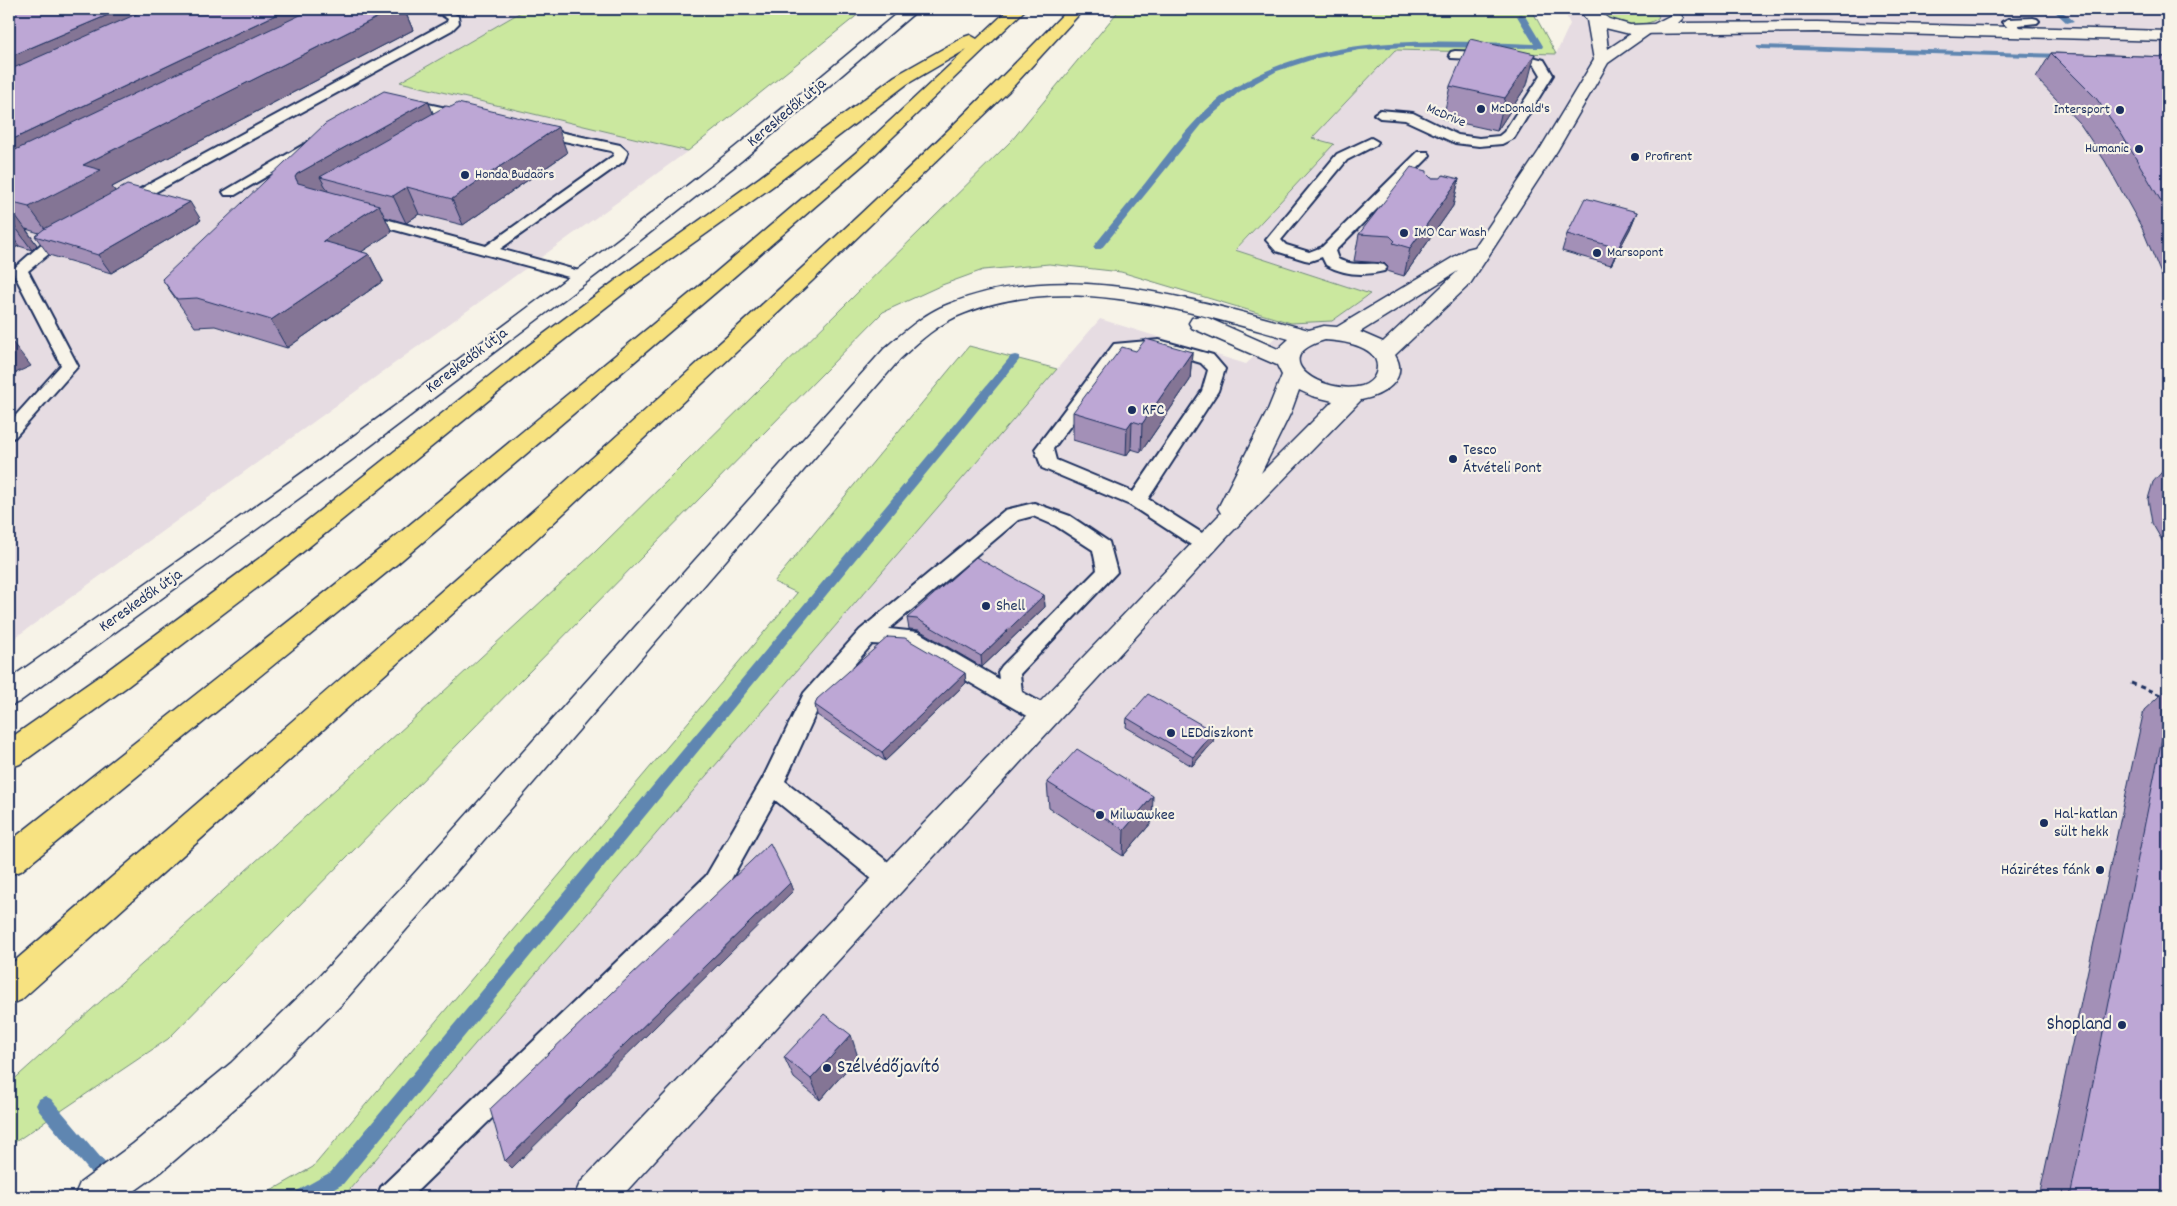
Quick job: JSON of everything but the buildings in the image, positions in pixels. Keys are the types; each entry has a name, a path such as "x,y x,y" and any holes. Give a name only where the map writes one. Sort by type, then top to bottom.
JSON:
{"highway":[{"path":"9,988 518,540 805,277 1002,88 1076,9"},
{"path":"9,755 125,672 274,561 526,359 630,279 766,182 901,80 1014,13"},
{"path":"9,861 388,557 722,277 865,154 1014,13"}],"street":[{"name":"Kereskedők útja","path":"9,694 214,550 580,276 748,146 911,9"},
{"path":"1383,354 1463,280 1548,151 1602,60 1654,29 1671,24 1675,18 1673,12 1669,9"},
{"path":"1688,10 1816,27"},
{"path":"1589,12 1615,26 1654,29 1816,27 2168,36"},
{"path":"1589,12 1595,19 1602,60"},
{"path":"1341,334 1486,246"},
{"path":"94,1197 147,1158 244,1076 328,992 646,635 892,354 920,329 964,306 989,297 1027,290 1093,290 1124,294 1308,337"},
{"path":"1124,294 1192,320 1290,369 1305,386 1320,392 1337,395 1369,392 1380,385 1389,371 1383,354 1363,340 1341,334 1324,334 1308,337 1296,343 1289,351 1290,369 1279,412 1213,537"},
{"path":"594,1197 1213,537 1353,395"}],"lane":[{"path":"111,210 448,28 453,23 454,18 445,12 424,9"},
{"path":"2019,32 2008,22 2033,21"},
{"name":"McDrive","path":"1380,114 1408,116 1455,139 1480,142 1502,140 1509,135 1547,75 1540,62 1517,57 1455,55"},
{"path":"388,99 473,118 452,126"},
{"path":"488,251 620,158 621,152 615,148 527,129"},
{"path":"230,192 330,134"},
{"path":"1371,142 1342,157 1273,240 1281,248 1310,257 1327,250 1423,155"},
{"path":"1400,177 1418,181"},
{"path":"346,212 580,276"},
{"path":"9,433 70,366 20,270 51,242 77,228"},
{"path":"34,238 51,242"},
{"path":"1327,250 1331,262 1342,268 1359,271 1379,268"},
{"path":"1137,501 1210,391 1217,369 1208,359 1159,345 1120,348 1044,450 1048,464 1137,501 1213,537"},
{"path":"391,1197 715,884 772,784 812,699 867,636 1012,515 1034,509 1063,521 1102,547 1107,572 1009,672 1012,697"},
{"path":"867,636 911,638 1046,716"},
{"path":"772,784 892,880"}],"path":[{"path":"2131,682 2168,698"}],"shaded area":[{"path":"9,9 526,9 400,82 688,151 9,642"},
{"path":"1563,9 2168,9 2168,1197 343,1197 1100,319 1246,364 1291,323 1332,321 1370,294 1235,251 1333,144 1311,138 1395,50 1556,54 1570,24"}],"green space":[{"path":"526,9 865,9 688,151 400,82"},
{"path":"1120,9 1535,9 1536,12 1533,12 1556,54 1395,50 1312,138 1334,144 1235,250 1370,294 1332,321 1291,323 1121,272 1049,264 983,270 942,285 883,312 168,1039 9,1146 9,1084 429,705 595,552 1012,140"},
{"path":"1601,9 1654,9 1659,17 1645,24 1628,24 1612,19"},
{"path":"969,346 1057,369 343,1197 260,1197 313,1167 797,593 774,582"}],"waterway":[{"path":"2055,9 2070,21"},
{"path":"1098,247 1201,120 1236,91 1274,70 1316,56 1360,48 1450,44 1539,46 1521,16"},
{"path":"1760,47 2064,56"},
{"path":"303,1197 337,1178 1015,358"},
{"path":"45,1105 123,1197"}],"place":[{"name":"McDonald's","path":"1481,109"},
{"name":"Intersport","path":"2120,110"},
{"name":"Humanic","path":"2139,149"},
{"name":"Profirent","path":"1635,157"},
{"name":"Honda Budaörs","path":"465,175"},
{"name":"IMO Car Wash","path":"1404,233"},
{"name":"Marsopont","path":"1597,253"},
{"name":"KFC","path":"1132,410"},
{"name":"Tesco Átvételi Pont","path":"1453,459"},
{"name":"Shell","path":"986,606"},
{"name":"LEDdiszkont","path":"1171,733"},
{"name":"Milwawkee","path":"1100,815"},
{"name":"Hal-katlan sült hekk","path":"2044,823"},
{"name":"Házirétes fánk","path":"2100,870"},
{"name":"Shopland","path":"2122,1025"},
{"name":"Szélvédőjavító","path":"827,1068"}]}
